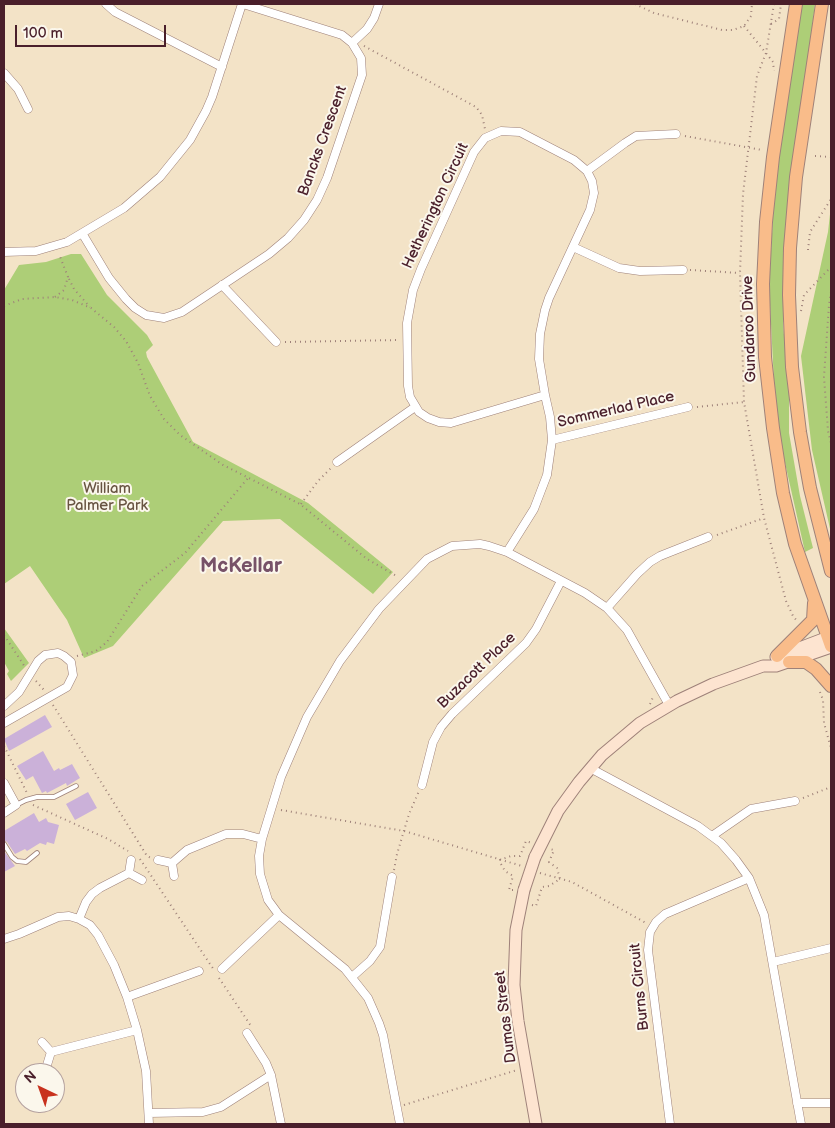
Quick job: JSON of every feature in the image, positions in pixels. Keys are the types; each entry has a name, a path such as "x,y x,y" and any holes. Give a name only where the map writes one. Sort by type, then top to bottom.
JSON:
{"main road":[{"name":"Gundaroo Drive","path":"796,4 774,149 766,222 763,284 765,357 783,493 796,544 830,642"},
{"path":"822,4 796,177 790,248 789,295 792,367 800,432 810,488 831,571"},
{"path":"783,659 813,620 815,599"},
{"path":"783,659 806,662 816,669 825,688"}],"street":[{"path":"106,4 115,12 222,67"},
{"path":"4,252 36,251 57,246 82,233 137,198 171,165 198,126 212,97 242,4 336,33 352,43 367,29 374,18 379,4"},
{"name":"Bancks Crescent","path":"82,233 117,288 135,308 146,315 164,318 176,315 268,254 288,238 304,220 317,200 327,178 362,76 361,58 352,43"},
{"path":"4,73 18,89 28,109"},
{"name":"Hetherington Circuit","path":"415,407 410,397 408,386 407,323 410,301 421,269 480,142 488,136 501,131 520,132 574,160 587,171"},
{"path":"507,552 539,498 550,464 552,440 550,417 539,359 542,322 549,298 592,204 594,193 592,181 587,171 625,142 636,136 676,134"},
{"path":"573,247 618,268 640,271 683,270"},
{"path":"222,285 276,342"},
{"path":"337,462 415,407 423,415 434,421 451,422 545,395"},
{"name":"Sommerlad Place","path":"552,440 688,407"},
{"path":"608,608 637,574 650,562 660,556 708,537"},
{"path":"400,1124 386,1048 379,1023 368,998 352,977 330,956 280,915 268,900 261,883 259,865 262,839 271,808 284,769 307,717 323,689 359,634 379,609 427,559 452,546 480,544 507,552 608,608 627,630 669,705"},
{"name":"Buzacott Place","path":"422,785 434,742 441,727 452,714 526,644 561,581"},
{"name":"Dumas Street","path":"536,1124 518,1021 514,985 516,930 524,893 535,857 558,811 590,768 627,733 669,705 714,684 763,666 776,666 783,659 830,642"},
{"path":"4,706 18,692 40,659 48,654 58,653 69,660 73,668 72,679 66,687 4,722"},
{"path":"590,768 690,821 712,836 736,860 749,878 764,915 801,1124"},
{"path":"4,783 16,805 4,812"},
{"path":"712,836 751,809 795,801"},
{"path":"172,863 186,850 226,834 243,834 262,839"},
{"path":"79,919 86,902 92,894 129,873 134,857"},
{"path":"158,860 172,863"},
{"path":"172,863 174,876"},
{"path":"129,873 142,880"},
{"path":"352,977 370,961 380,947 392,877"},
{"name":"Burns Circuit","path":"670,1124 648,950 650,932 656,922 665,914 749,878"},
{"path":"222,969 280,915"},
{"path":"4,939 58,917 69,916 90,925 98,935 114,965 127,997 137,1030 146,1071 149,1124"},
{"path":"773,962 831,948"},
{"path":"127,997 200,971"},
{"path":"51,1052 137,1030"},
{"path":"250,1031 271,1075 281,1124"},
{"path":"42,1042 51,1052"},
{"path":"48,1063 51,1052"},
{"path":"149,1113 203,1112 221,1107 271,1075"},
{"path":"797,1103 831,1103"}],"lane":[{"path":"16,805 54,797 76,786"},
{"path":"4,844 12,857 17,861 26,862 37,853"}],"path":[{"path":"635,4 654,13 722,30 733,30 744,26 751,16 752,4"},
{"path":"774,4 766,53 757,76 743,194 740,273 744,402 764,518 786,601 792,616 800,624"},
{"path":"771,24 779,19 781,4"},
{"path":"744,26 766,53"},
{"path":"362,45 476,107 482,115 488,136"},
{"path":"676,134 762,150"},
{"path":"815,156 831,157"},
{"path":"808,250 810,232 831,200"},
{"path":"57,246 74,289 126,341 138,363 150,396 168,425 215,459 300,504 367,559 398,577 403,582"},
{"path":"801,312 804,295 831,267"},
{"path":"683,270 740,273"},
{"path":"56,297 64,290 68,276"},
{"path":"831,292 824,377 828,431 831,443"},
{"path":"4,306 22,299 56,297 72,300 91,308"},
{"path":"276,342 408,340"},
{"path":"688,407 744,402"},
{"path":"300,504 318,481 337,462"},
{"path":"69,660 79,654 96,651 107,642 142,586 185,553 248,478"},
{"path":"708,537 720,535 764,518"},
{"path":"4,635 30,674 42,686 147,856 142,860"},
{"path":"825,688 823,700 824,723 831,748"},
{"path":"4,746 30,801 108,839 134,857 142,860 250,1031"},
{"path":"392,877 409,814 422,785"},
{"path":"795,801 831,787"},
{"path":"529,911 530,904 524,893 510,890 513,876 505,871 500,864 500,860 510,856 520,856 526,841 532,843"},
{"path":"547,852 552,842"},
{"path":"530,904 536,906 542,887 549,886 560,879 557,868 550,862 554,850 549,848"},
{"path":"396,1107 518,1070"}],"green space":[{"path":"802,4 815,4 786,238 783,324 789,389 789,433 800,496 813,548 805,552 783,454 775,401 769,285 775,184"},
{"path":"831,205 831,533 812,450 801,356 828,232"},
{"name":"William Palmer Park","path":"71,254 81,254 107,295 147,335 153,345 146,352 147,357 193,442 308,503 393,572 373,594 280,519 223,521 113,646 84,658 67,620 30,566 4,584 4,290 19,265 46,262"},
{"path":"4,628 29,663 11,681 7,674 9,671 4,662"}],"building":[{"path":"45,715 52,727 9,751 4,739"},
{"path":"43,751 54,771 72,764 80,778 67,786 66,783 47,793 46,791 42,793 33,776 26,780 17,766"},
{"path":"88,792 97,808 75,820 66,804"},
{"path":"34,813 39,822 46,818 48,822 59,825 54,844 47,842 46,845 40,843 27,851 25,849 15,854 4,840 4,831"},
{"path":"4,851 15,866 4,872"}],"district":[{"name":"McKellar","path":"241,567"}]}
